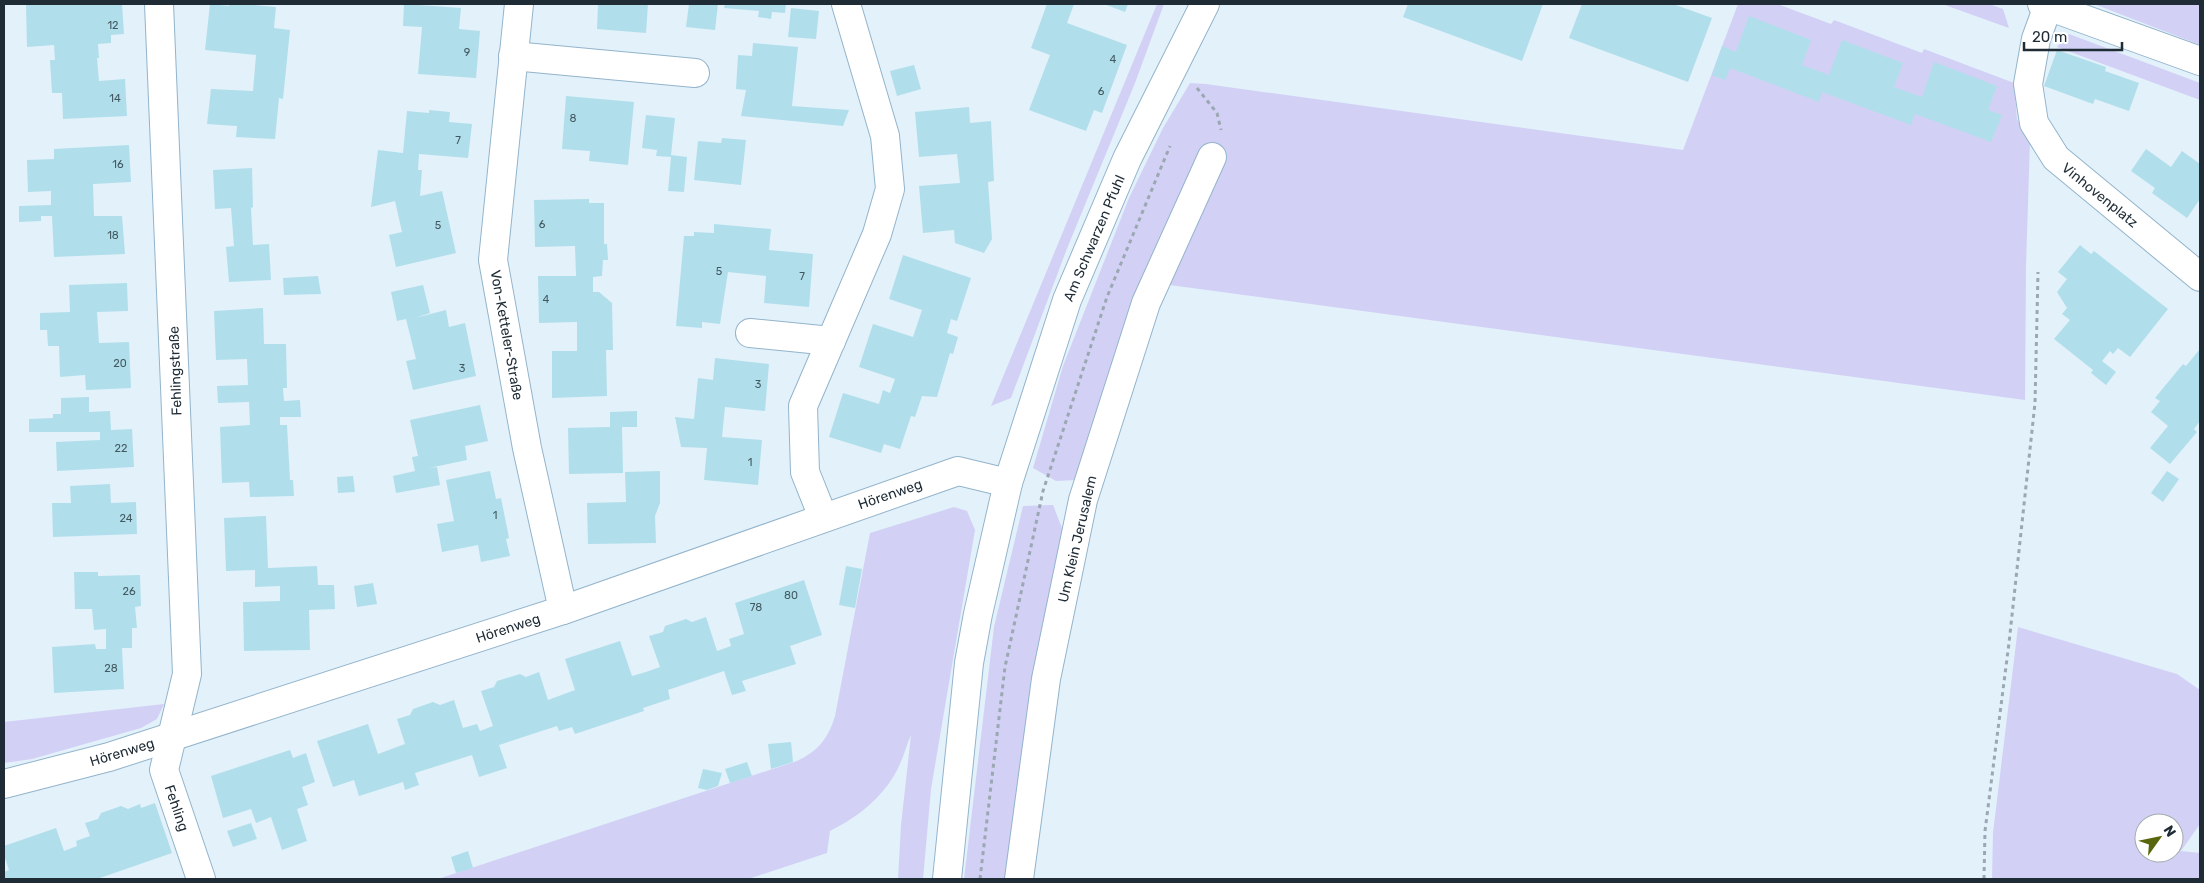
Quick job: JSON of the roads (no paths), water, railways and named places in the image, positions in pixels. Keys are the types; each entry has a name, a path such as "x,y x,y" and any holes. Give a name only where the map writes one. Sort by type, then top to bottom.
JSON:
{"street":[{"name":"Fehlingstraße","path":"160,4 187,674 172,736"},
{"name":"Von-Ketteler-Straße","path":"519,4 493,260 527,448 563,610"},
{"path":"823,517 805,472 803,406 877,234 890,189 885,136 846,4"},
{"name":"Am Schwarzen Pfuhl","path":"947,879 969,662 1008,482 1066,300 1127,159 1205,4"},
{"path":"2045,5 2200,61"},
{"name":"Vinhovenplatz","path":"2045,5 2036,39 2028,84 2034,123 2056,158 2200,277"},
{"path":"514,56 695,73"},
{"name":"Um Klein Jerusalem","path":"1019,879 1046,679 1083,500 1146,303 1212,157"},
{"path":"750,333 831,341"},
{"name":"Hörenweg","path":"4,784 110,757 563,610 958,471 1008,482"},
{"name":"Fehling","path":"172,736 164,770 201,879"}]}
